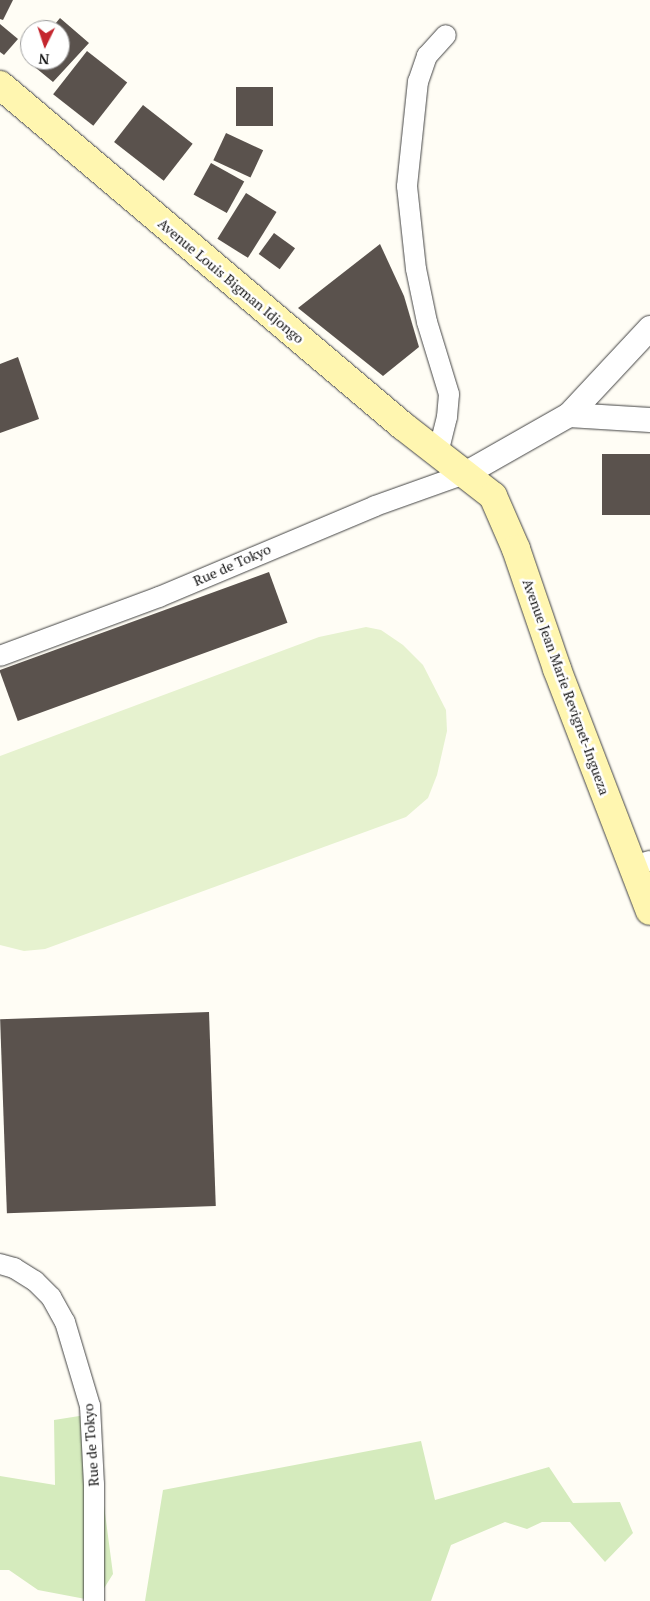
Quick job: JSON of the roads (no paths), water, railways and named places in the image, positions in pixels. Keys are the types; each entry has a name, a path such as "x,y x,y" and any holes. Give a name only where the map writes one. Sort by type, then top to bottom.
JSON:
{"main road":[{"name":"Avenue Louis Bigman Idjongo","path":"0,85 465,474"},
{"name":"Avenue Jean Marie Revignet-Ingueza","path":"465,474 493,496 516,549 557,669 641,863 650,911"}],"street":[{"path":"438,453 447,417 449,394 427,322 416,269 406,186 418,82 427,56 446,35"},
{"path":"465,474 569,415 650,328"},
{"path":"569,415 650,420"},
{"name":"Rue de Tokyo","path":"0,656 159,597 375,506 465,474"},
{"name":"Rue de Tokyo","path":"0,1264 14,1268 35,1280 51,1296 65,1322 90,1406 94,1484 94,1601"}]}
